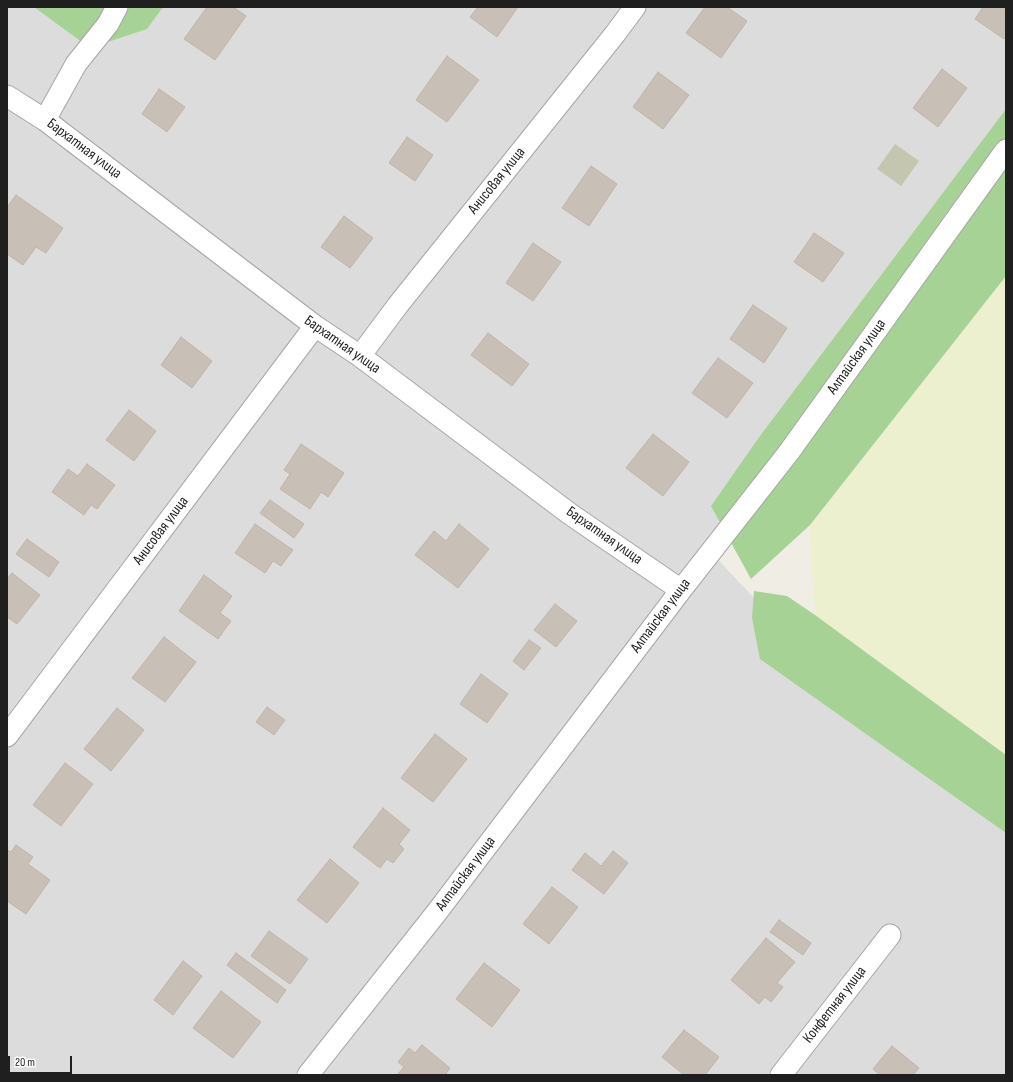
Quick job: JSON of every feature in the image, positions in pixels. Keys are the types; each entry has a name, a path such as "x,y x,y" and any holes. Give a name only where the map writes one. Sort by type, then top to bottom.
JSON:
{"street":[{"path":"45,120 76,64 108,24 117,7"},
{"name":"Анисовая улица","path":"360,356 398,304 635,7"},
{"name":"Бархатная улица","path":"8,98 45,120 315,326 360,356 570,514 681,590"},
{"name":"Алтайская улица","path":"308,1075 438,912 681,590 789,452 1006,150"},
{"name":"Анисовая улица","path":"7,736 315,326"},
{"name":"Конфетная улица","path":"781,1075 890,935"}],"shaded area":[{"path":"7,7 1006,7 1006,172 708,549 797,644 1006,788 1006,1075 7,1075"},
{"path":"895,144 919,161 901,186 877,169"},
{"path":"1006,276 1006,755 815,615 810,525"}],"green space":[{"path":"34,7 163,7 147,29 90,48"},
{"path":"1006,109 1006,276 810,525 751,579 711,506 760,436"},
{"path":"754,591 787,596 1006,755 1006,833 760,659 752,618"}],"building":[{"path":"207,7 233,7 246,16 215,60 184,39"},
{"path":"478,7 518,7 497,37 470,17"},
{"path":"705,7 727,7 747,21 721,58 686,33"},
{"path":"983,7 1006,7 1006,36 1004,39 975,19"},
{"path":"447,56 479,80 447,122 416,100"},
{"path":"942,69 967,88 938,127 913,108"},
{"path":"658,72 689,95 663,129 633,107"},
{"path":"159,89 185,107 167,132 142,114"},
{"path":"407,137 433,155 415,181 389,163"},
{"path":"591,166 617,184 589,226 562,208"},
{"path":"16,195 63,228 46,253 36,247 23,265 7,254 7,207"},
{"path":"344,216 373,238 350,268 321,247"},
{"path":"814,233 844,253 823,282 794,262"},
{"path":"533,243 561,262 533,301 506,283"},
{"path":"753,305 787,328 764,363 730,339"},
{"path":"488,333 529,364 512,386 471,355"},
{"path":"181,337 212,361 192,388 161,365"},
{"path":"718,358 753,383 727,418 692,393"},
{"path":"129,410 156,431 134,461 106,440"},
{"path":"653,434 689,462 663,496 626,468"},
{"path":"301,444 344,473 328,497 321,492 310,509 280,489 290,474 284,470"},
{"path":"87,464 115,485 97,509 91,505 84,515 52,492 68,469 78,476"},
{"path":"270,500 304,524 294,538 260,513"},
{"path":"255,524 293,550 281,566 273,561 265,573 235,553"},
{"path":"459,524 489,549 458,588 415,555 434,531 446,541"},
{"path":"27,539 59,562 49,577 16,554"},
{"path":"12,573 40,595 17,624 7,617 7,579"},
{"path":"204,575 232,596 220,613 231,621 218,639 179,611"},
{"path":"555,604 577,621 556,647 534,630"},
{"path":"164,637 196,662 165,702 132,678"},
{"path":"529,640 541,648 524,670 513,661"},
{"path":"481,674 508,694 487,723 460,704"},
{"path":"267,707 285,720 274,735 256,722"},
{"path":"117,708 144,730 111,771 84,749"},
{"path":"435,734 467,759 433,802 401,778"},
{"path":"65,763 93,784 61,826 33,805"},
{"path":"383,808 410,830 399,844 404,849 393,863 387,859 380,868 353,847"},
{"path":"16,845 33,857 28,864 50,880 26,914 7,901 7,850 11,852"},
{"path":"613,851 628,863 604,894 572,870 585,853 601,866"},
{"path":"330,859 359,883 327,923 297,900"},
{"path":"552,887 578,907 549,944 523,924"},
{"path":"779,920 811,943 803,955 770,932"},
{"path":"269,931 308,959 290,984 251,956"},
{"path":"766,938 795,962 777,983 783,987 771,1002 765,997 759,1004 731,980"},
{"path":"236,953 286,990 277,1003 227,965"},
{"path":"183,961 202,976 173,1015 154,1000"},
{"path":"484,963 520,990 492,1027 456,999"},
{"path":"221,991 261,1022 233,1058 193,1028"},
{"path":"684,1030 719,1057 705,1075 684,1075 662,1057"},
{"path":"422,1045 450,1068 445,1075 397,1075 404,1067 398,1062 409,1048 415,1053"},
{"path":"892,1046 919,1068 913,1075 880,1075 873,1069"}]}
